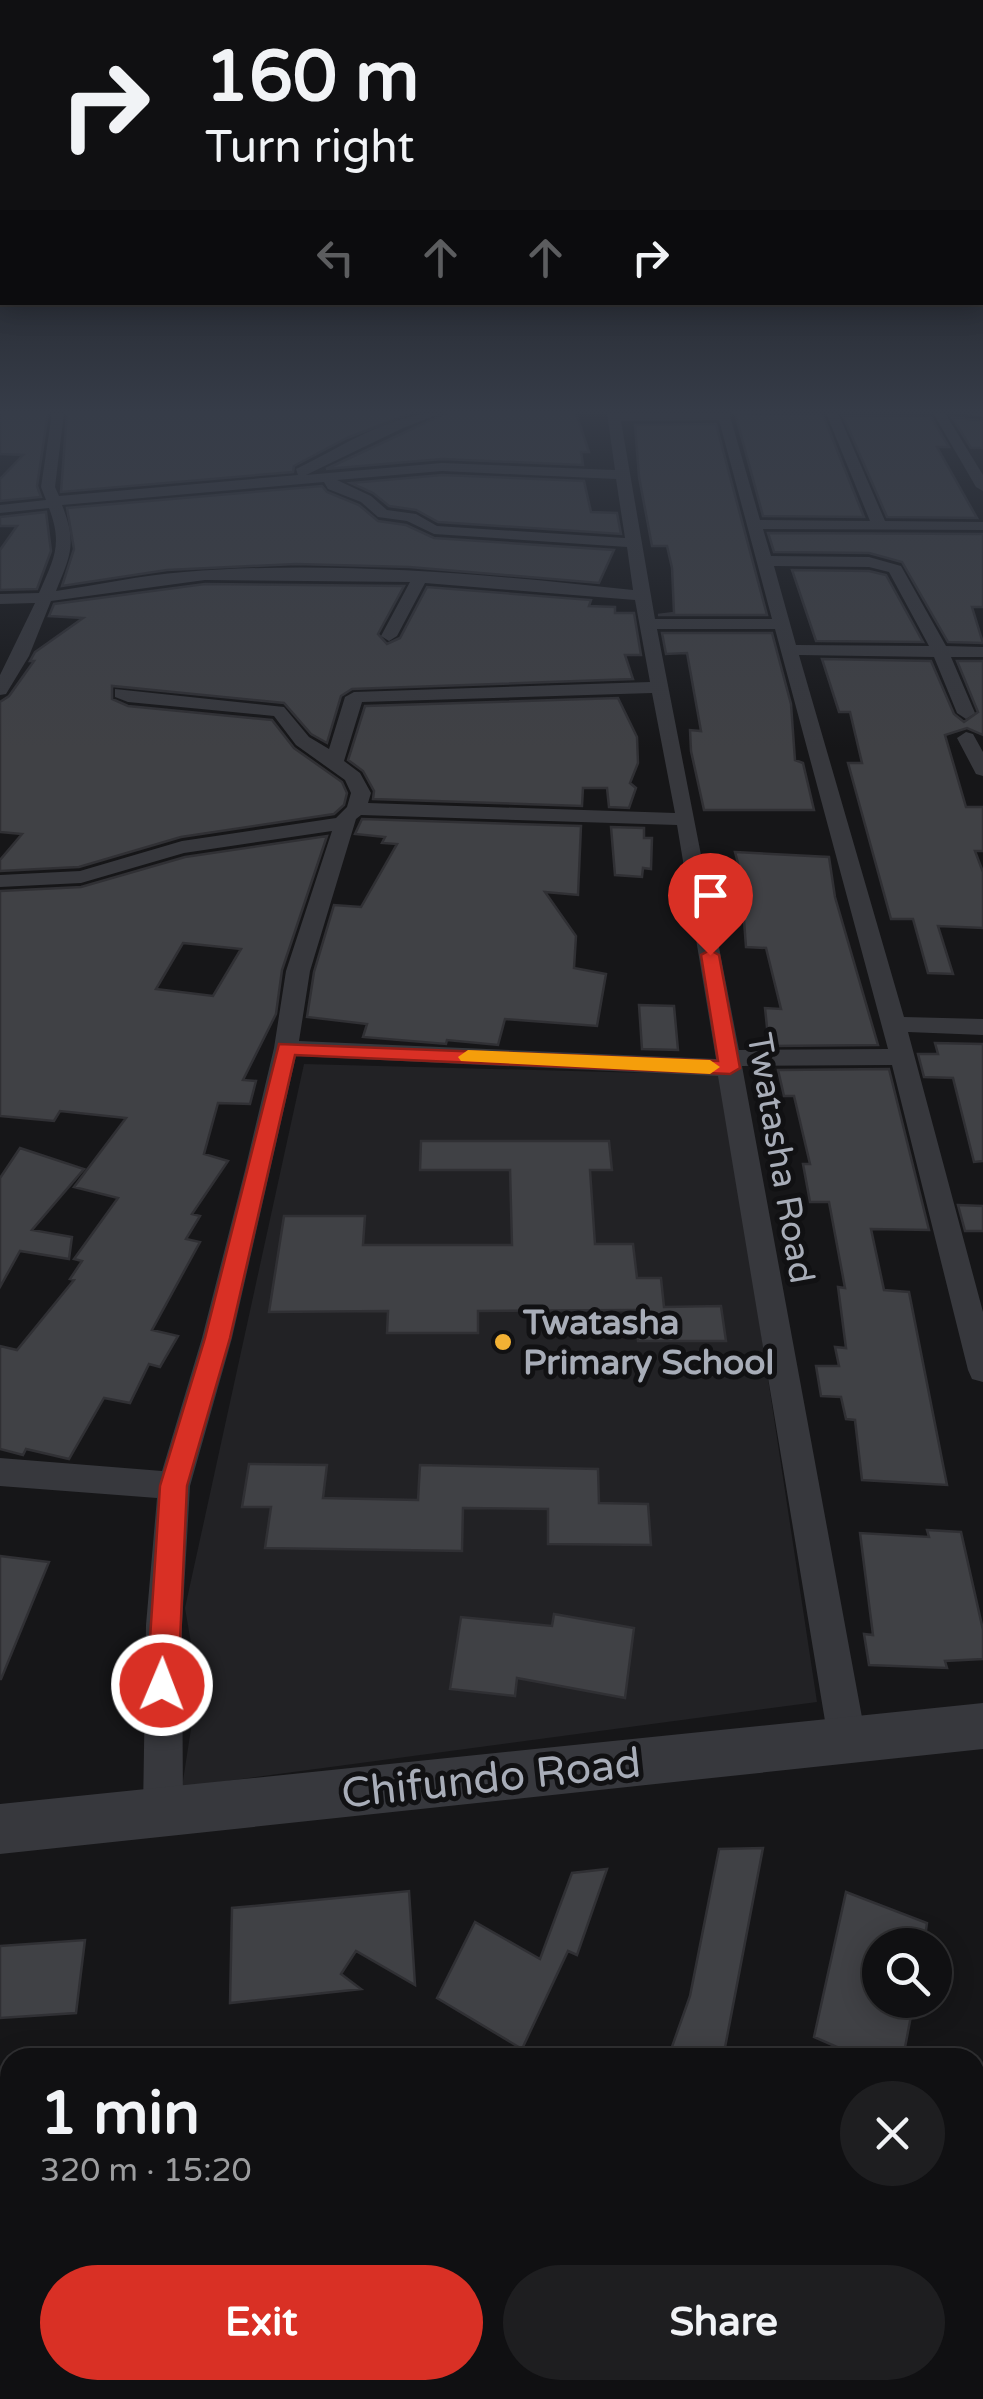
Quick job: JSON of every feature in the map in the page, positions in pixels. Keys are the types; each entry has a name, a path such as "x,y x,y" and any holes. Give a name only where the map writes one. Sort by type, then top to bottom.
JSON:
{"street":[{"path":"0,690 58,571 66,533 63,525"},
{"path":"425,525 434,530 634,543"},
{"name":"Twatasha Road","path":"631,525 846,1739"},
{"path":"754,525 894,1024 983,1370"},
{"path":"814,525 983,526"},
{"path":"764,562 869,562 895,570 940,651 966,713"},
{"path":"0,599 46,599 189,576 420,578 642,596"},
{"path":"390,636 420,578"},
{"path":"648,624 782,624"},
{"path":"791,650 983,652"},
{"path":"334,762 356,696 392,698 412,694 660,686"},
{"path":"122,694 278,711 287,715 301,740 327,754 359,784 362,793 298,972 286,1048 217,1338 174,1486 164,1625 163,1812"},
{"path":"966,738 983,770"},
{"path":"0,881 81,877 172,850 351,816 686,819"},
{"path":"894,1024 983,1027"},
{"path":"286,1048 729,1063 902,1057"},
{"path":"0,1472 174,1486"},
{"name":"Chifundo Road","path":"0,1829 983,1726"}],"shaded area":[{"name":"Twatasha Primary School","path":"304,1064 722,1075 817,1702 182,1787 198,1684 185,1608"}],"building":[{"path":"48,525 51,551 37,589 0,590 0,550 17,526 0,526"},
{"path":"70,525 406,525 434,538 614,550 599,583 409,567 296,564 167,570 62,586 74,549"},
{"path":"483,525 619,525 621,534"},
{"path":"648,525 743,525 767,615 658,615 674,613 672,568 667,546 652,546"},
{"path":"768,533 983,534 983,607 972,607 983,643 948,642 902,562 869,553 774,552"},
{"path":"792,570 869,571 886,575 923,642 816,641"},
{"path":"205,584 404,586 378,634 387,644 400,638 427,587 591,600 589,606 615,607 615,613 634,613 641,655 625,655 633,679 352,689 341,696 327,743 311,734 284,703 112,686 112,699 128,706 272,720 294,748 342,782 347,793 344,805 334,814 181,837 79,867 0,871 0,860 22,834 0,832 0,702 9,696 34,661 30,661 35,652 83,618 49,616 54,604"},
{"path":"662,633 772,633 791,704 795,760 803,763 814,810 704,810 691,751 690,730 701,731 687,653 666,654"},
{"path":"822,659 931,661 954,714 964,722 978,712 957,661 983,661 983,735 967,728 945,735 966,807 983,807 983,851 975,851 983,872 983,928 938,926 953,974 928,973 913,919 891,919 848,763 862,763 850,712 839,712"},
{"path":"618,698 637,737 638,763 630,783 636,788 629,808 609,807 607,788 583,788 582,806 373,799 374,791 363,771 348,760 365,706"},
{"path":"362,819 581,826 578,895 545,892 576,936 574,968 606,974 597,1026 505,1019 498,1045 447,1040 446,1044 363,1037 367,1024 307,1017 314,972 334,905 361,907 397,844 382,843 385,837 355,834"},
{"path":"611,827 644,828 644,838 652,838 651,869 643,868 642,877 615,875"},
{"path":"327,836 282,970 276,1014 243,1080 256,1081 250,1104 218,1103 204,1154 228,1161 192,1214 200,1216 186,1239 200,1242 152,1330 178,1336 160,1367 149,1364 130,1403 104,1398 69,1459 26,1449 23,1455 0,1449 0,1346 17,1350 74,1280 70,1279 82,1261 74,1259 118,1198 74,1187 126,1118 60,1111 54,1121 0,1116 0,891 81,887 185,857","holes":["183,943 241,949 213,996 156,989"]},
{"path":"735,852 829,857 835,897 878,1045 773,1046 768,1037 765,1008 781,1009 766,948 746,947 742,893 746,893"},
{"path":"639,1005 674,1006 678,1050 642,1049"},
{"path":"935,1043 983,1044 983,1161 974,1162 953,1078 924,1077 918,1054 938,1054"},
{"path":"889,1069 929,1230 871,1229 884,1290 909,1292 947,1485 862,1480 855,1420 846,1419 841,1397 821,1396 816,1366 839,1366 835,1347 846,1348 838,1287 845,1288 829,1202 810,1202 803,1164 810,1164 794,1096 784,1096 778,1070"},
{"path":"421,1141 609,1141 612,1170 590,1170 595,1244 633,1244 637,1278 661,1278 664,1307 721,1306 726,1341 638,1341 635,1310 478,1311 478,1333 387,1333 388,1311 269,1312 284,1216 365,1216 363,1245 512,1245 510,1170 420,1170"},
{"path":"20,1148 84,1169 32,1230 72,1237 69,1259 20,1251 0,1287 0,1178"},
{"path":"958,1205 983,1206 983,1231 965,1231"},
{"path":"249,1464 327,1465 323,1498 418,1500 420,1465 598,1469 599,1503 648,1504 651,1545 548,1544 548,1509 463,1508 462,1551 265,1548 271,1507 242,1507"},
{"path":"927,1530 961,1532 983,1630 983,1659 945,1661 947,1668 869,1665 864,1634 873,1635 860,1533 929,1537"},
{"path":"0,1556 49,1562 1,1679 0,1679"},
{"path":"554,1614 634,1628 625,1698 517,1678 515,1696 450,1689 461,1617 552,1626"},
{"path":"763,1848 725,2048 672,2048 690,1996 719,1849"},
{"path":"607,1869 577,1955 568,1951 522,2048 437,1998 475,1922 540,1959 572,1873"},
{"path":"409,1891 415,1985 356,1951 341,1974 361,1989 230,2003 232,1908"},
{"path":"846,1892 927,1923 926,1928 862,1928 862,2018 911,2018 905,2048 839,2048 814,2037"},
{"path":"85,1940 76,2013 0,2018 0,1946"}],"slow traffic":[{"path":"468,1057 710,1067"}],"place":[{"name":"Twatasha Primary School","path":"503,1342"}],"route":[{"path":"162,1685 174,1486 217,1338 286,1048 730,1068 710,955"}]}
